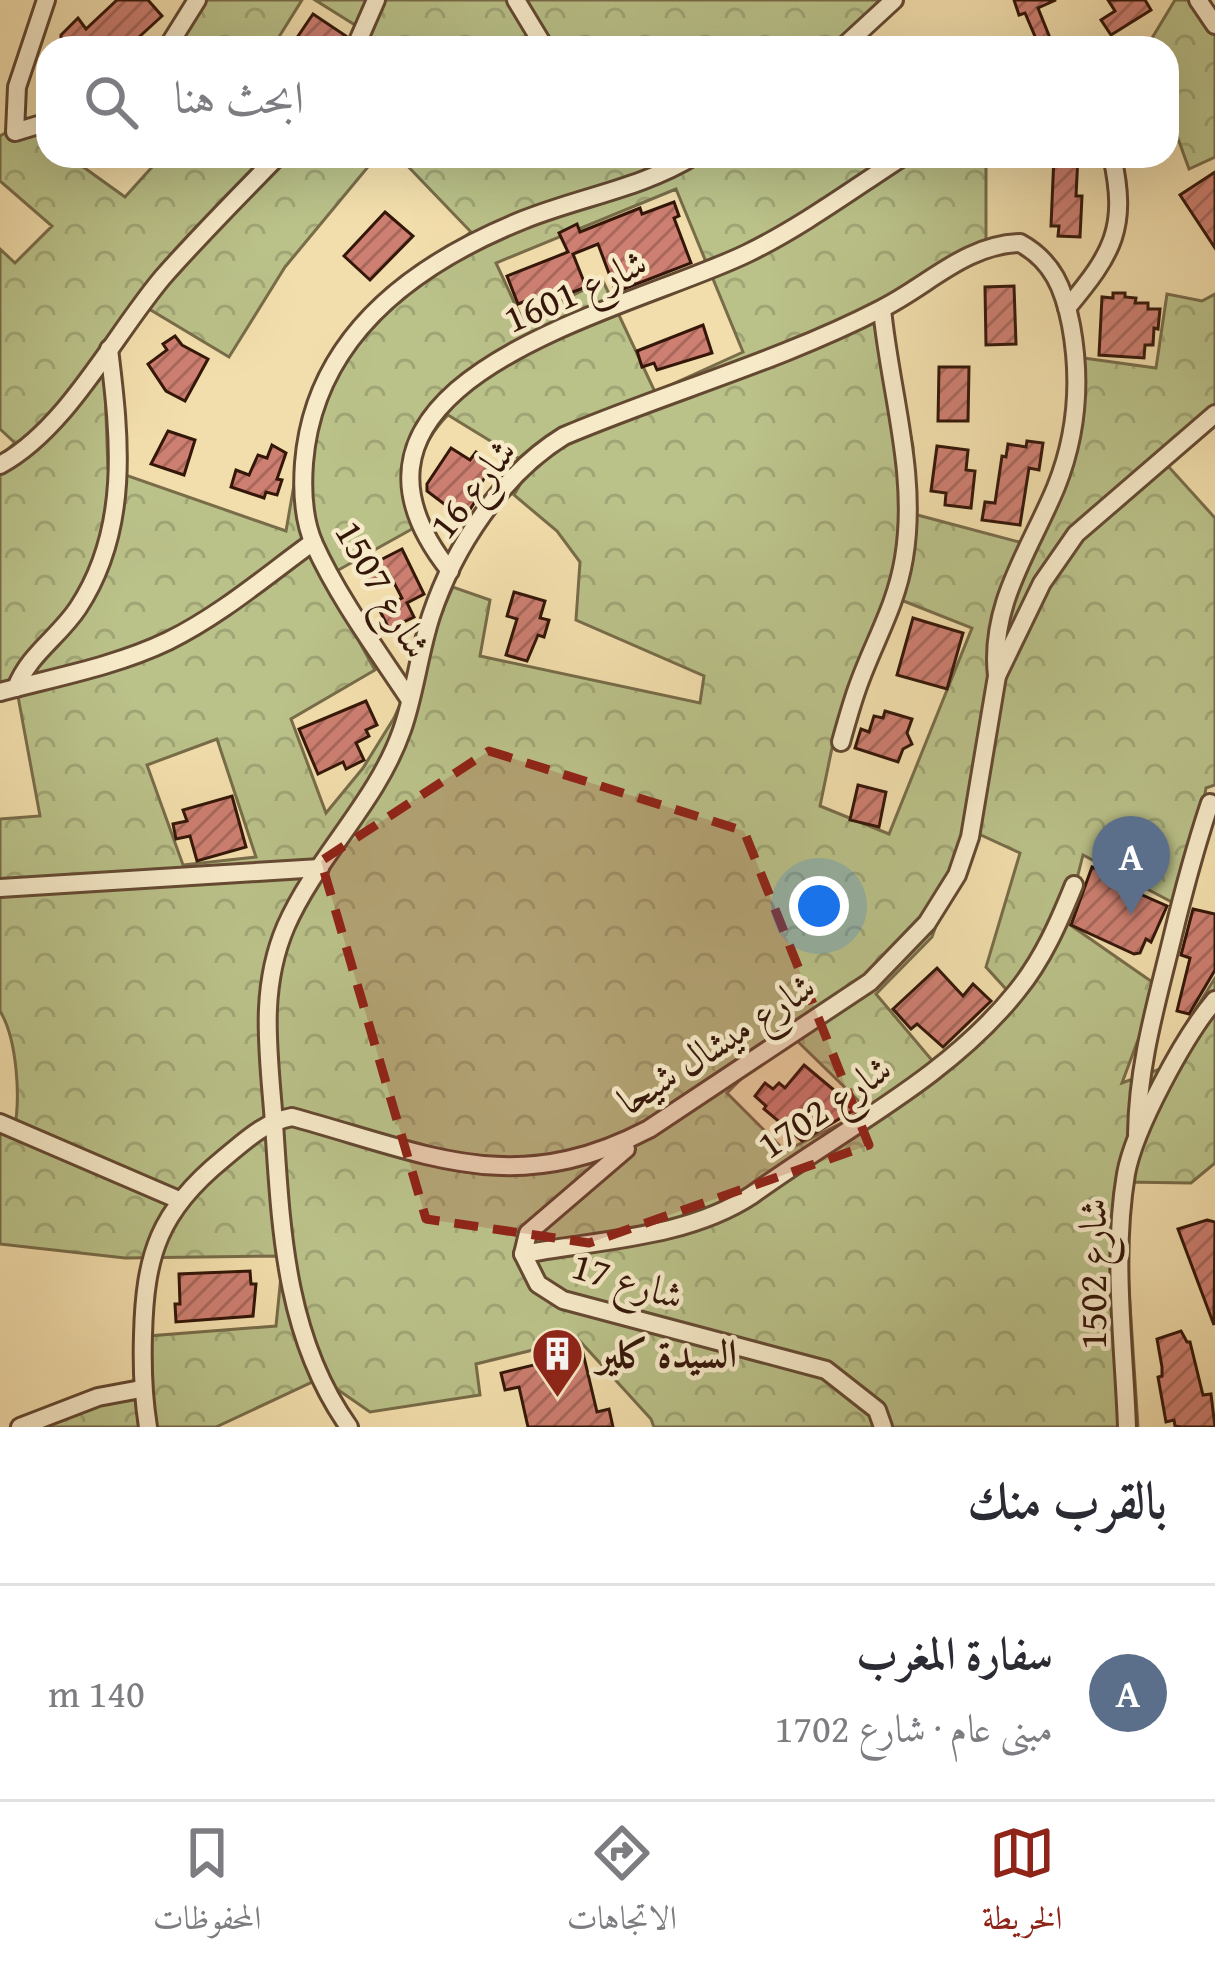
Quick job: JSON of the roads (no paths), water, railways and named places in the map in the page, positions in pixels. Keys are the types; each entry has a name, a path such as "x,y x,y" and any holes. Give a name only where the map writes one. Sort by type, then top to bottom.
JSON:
{"street":[{"path":"8,134 17,87 46,0"},
{"path":"174,36 197,0"},
{"path":"360,36 376,0"},
{"path":"516,0 538,36"},
{"path":"855,36 894,0"},
{"path":"1198,0 1215,26"},
{"path":"0,465 31,443 162,279 267,168"},
{"name":"شارع 1507","path":"410,700 313,542 304,506 303,473 314,409 332,366 378,304 471,243 524,219 674,168"},
{"name":"شارع 1601","path":"450,571 428,544 409,487 419,435 432,416 480,373 524,344 746,254 885,168"},
{"path":"1067,308 1112,248 1120,218 1114,168"},
{"name":"شارع 16","path":"349,1427 306,1349 294,1309 275,1178 265,1029 268,990 274,956 288,921 381,776 402,729 431,615 450,571 509,481 536,454 564,436 882,309 981,250 1020,243 1051,266 1067,308 1077,359 1071,436 1057,484 1008,590 996,628 997,676"},
{"path":"841,742 858,686 888,624 905,556 908,473 882,309"},
{"path":"8,690 33,655 72,617 105,556 118,488 109,349"},
{"name":"شارع ميشال شيحا","path":"274,1120 292,1118 411,1153 502,1168 572,1160 611,1149 649,1129 870,982 927,923 957,875 970,837 997,676 1059,554 1215,414"},
{"path":"8,690 128,658 168,641 209,619 313,542"},
{"path":"1137,1143 1138,1086 1150,1016 1210,802"},
{"path":"0,888 320,868"},
{"name":"شارع 1702","path":"523,1254 676,1227 752,1196 898,1096 982,1029 1041,957 1074,884"},
{"name":"شارع 1502","path":"1127,1427 1120,1280 1127,1168 1167,1077 1215,1000"},
{"path":"148,1427 141,1389 147,1268 156,1238 179,1200 274,1120"},
{"path":"0,1123 179,1200"},
{"name":"شارع 17","path":"649,1129 529,1233 523,1254 538,1284 563,1300 826,1370 877,1410 883,1427"},
{"path":"20,1427 98,1397 141,1389"}],"place":[{"name":"سفارة المغرب","path":"1131,915"},
{"name":"السيدة كلير","path":"558,1399"}]}
